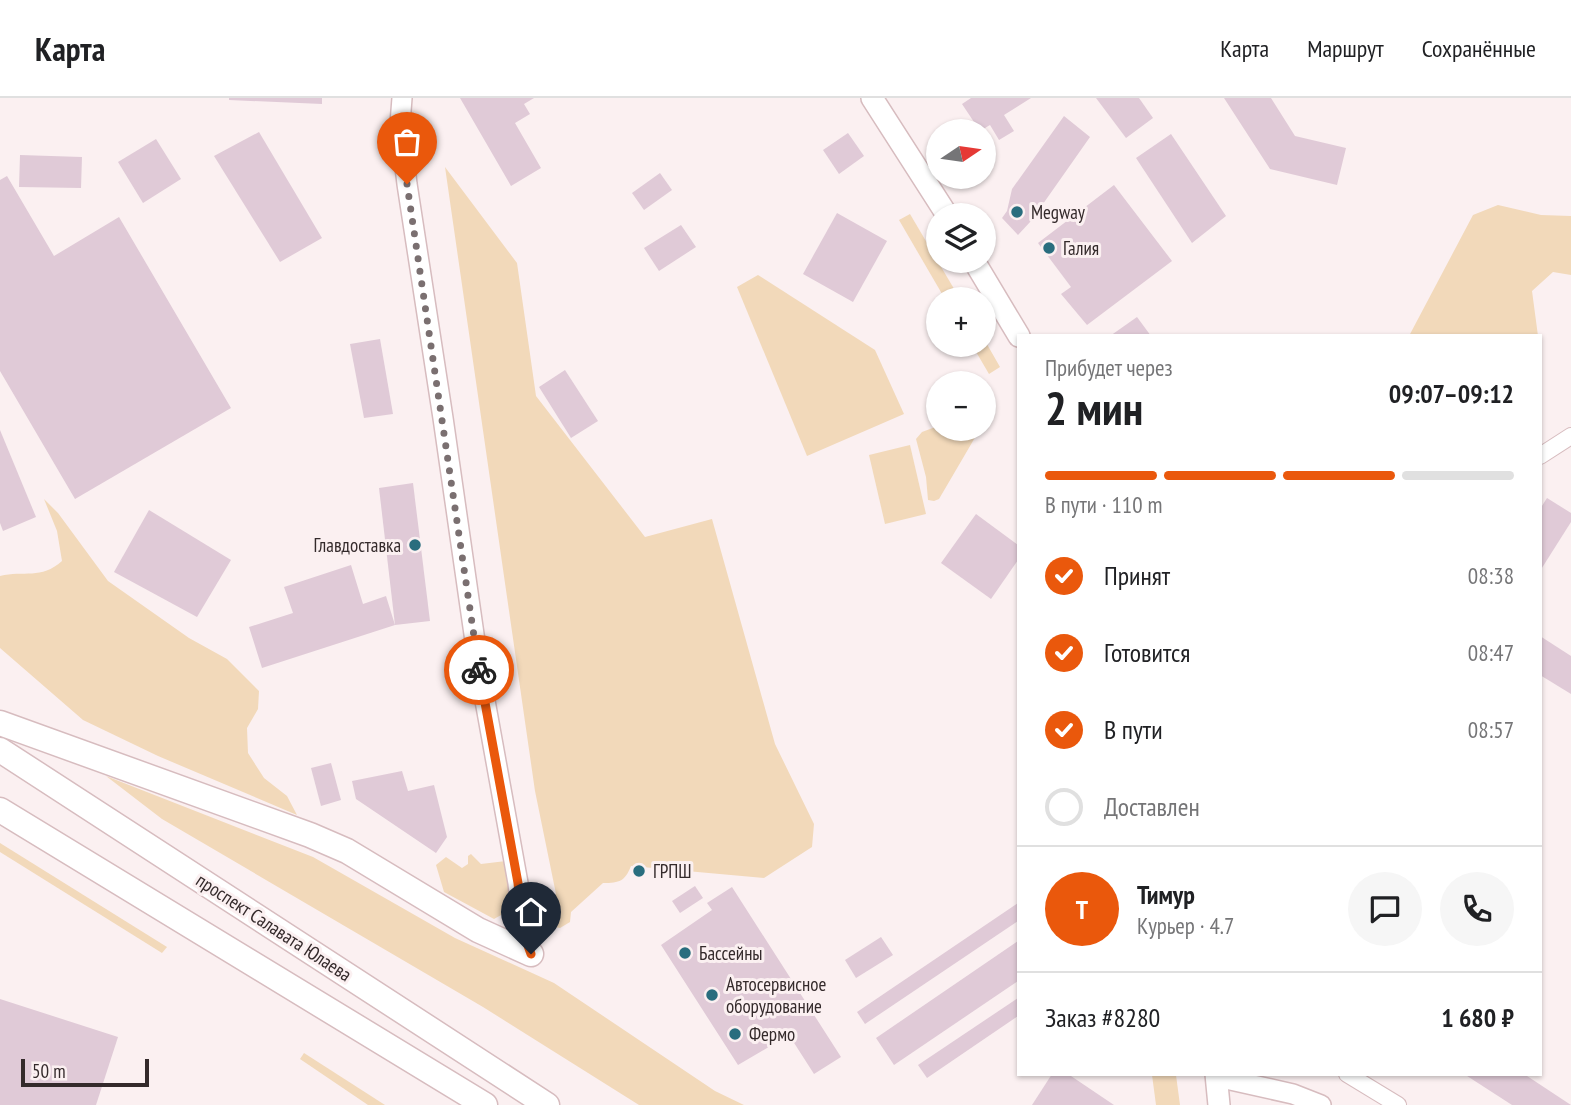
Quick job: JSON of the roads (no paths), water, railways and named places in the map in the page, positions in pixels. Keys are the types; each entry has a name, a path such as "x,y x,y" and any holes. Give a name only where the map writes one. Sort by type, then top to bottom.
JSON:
{"main road":[{"path":"872,98 939,203"},
{"path":"981,273 1018,334"},
{"path":"0,723 310,835 346,851 478,930 531,954"},
{"name":"проспект Салавата Юлаева","path":"0,750 547,1105"},
{"path":"0,810 485,1105"},
{"path":"1217,1076 1219,1105"}],"street":[{"path":"402,98 400,124 407,184 478,662 523,932 531,954"},
{"path":"1542,455 1571,436"},
{"path":"478,930 495,930 511,925 521,908"},
{"path":"1217,1076 1293,1094 1321,1105"},
{"path":"1350,1076 1398,1105"}],"place":[{"name":"Megway","path":"1017,212"},
{"name":"Галия","path":"1049,248"},
{"name":"Главдоставка","path":"415,545"},
{"name":"ГРПШ","path":"639,871"},
{"name":"Бассейны","path":"685,953"},
{"name":"Автосервисное оборудование","path":"712,995"},
{"name":"Фермо","path":"735,1034"}]}
